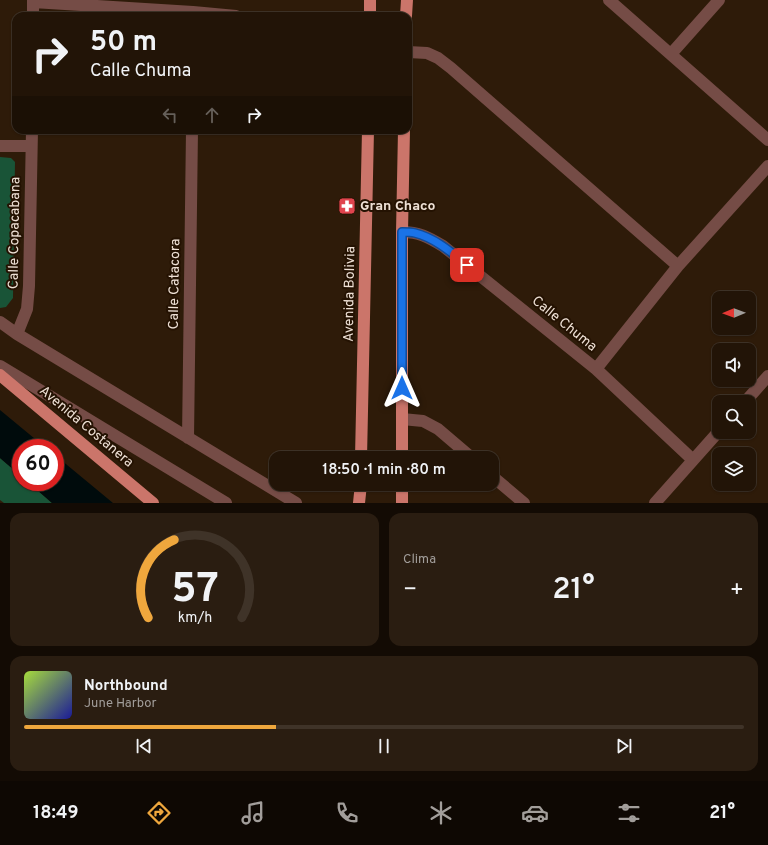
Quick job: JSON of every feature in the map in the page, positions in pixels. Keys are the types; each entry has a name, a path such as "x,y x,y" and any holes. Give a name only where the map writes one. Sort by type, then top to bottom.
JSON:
{"main road":[{"path":"370,0 370,12"},
{"path":"406,12 407,0"},
{"name":"Avenida Bolivia","path":"362,451 368,134"},
{"path":"402,451 402,232 404,134"},
{"name":"Avenida Costanera","path":"0,375 153,503"},
{"path":"359,503 360,491"},
{"path":"402,491 402,503"}],"street":[{"path":"609,0 768,140"},
{"path":"671,54 719,0"},
{"path":"33,12 33,1 193,9 211,12"},
{"path":"412,52 427,53 438,58 451,68 678,266"},
{"name":"Calle Copacabana","path":"18,334 28,309 32,134"},
{"name":"Calle Catacora","path":"188,438 192,134"},
{"path":"0,146 32,146"},
{"path":"596,369 678,266 768,166"},
{"name":"Calle Chuma","path":"402,232 414,232 443,246 596,369 693,460"},
{"path":"0,322 296,503"},
{"path":"0,366 226,503"},
{"path":"751,395 768,376"},
{"path":"402,419 423,420 438,429 464,451"},
{"path":"655,503 712,439"},
{"path":"499,482 524,503"}],"green space":[{"path":"0,157 11,158 15,162 13,298 6,307 0,308"},
{"path":"0,458 12,468 12,491 38,491 52,503 4,503 0,500"}],"shaded area":[{"path":"0,410 35,439 12,439 12,468 0,458"},
{"path":"64,462 113,503 52,503 38,491 64,491"}],"place":[{"name":"Gran Chaco","path":"347,206"}],"route":[{"path":"402,388 402,232 414,232 429,238 443,246 467,265"}]}
